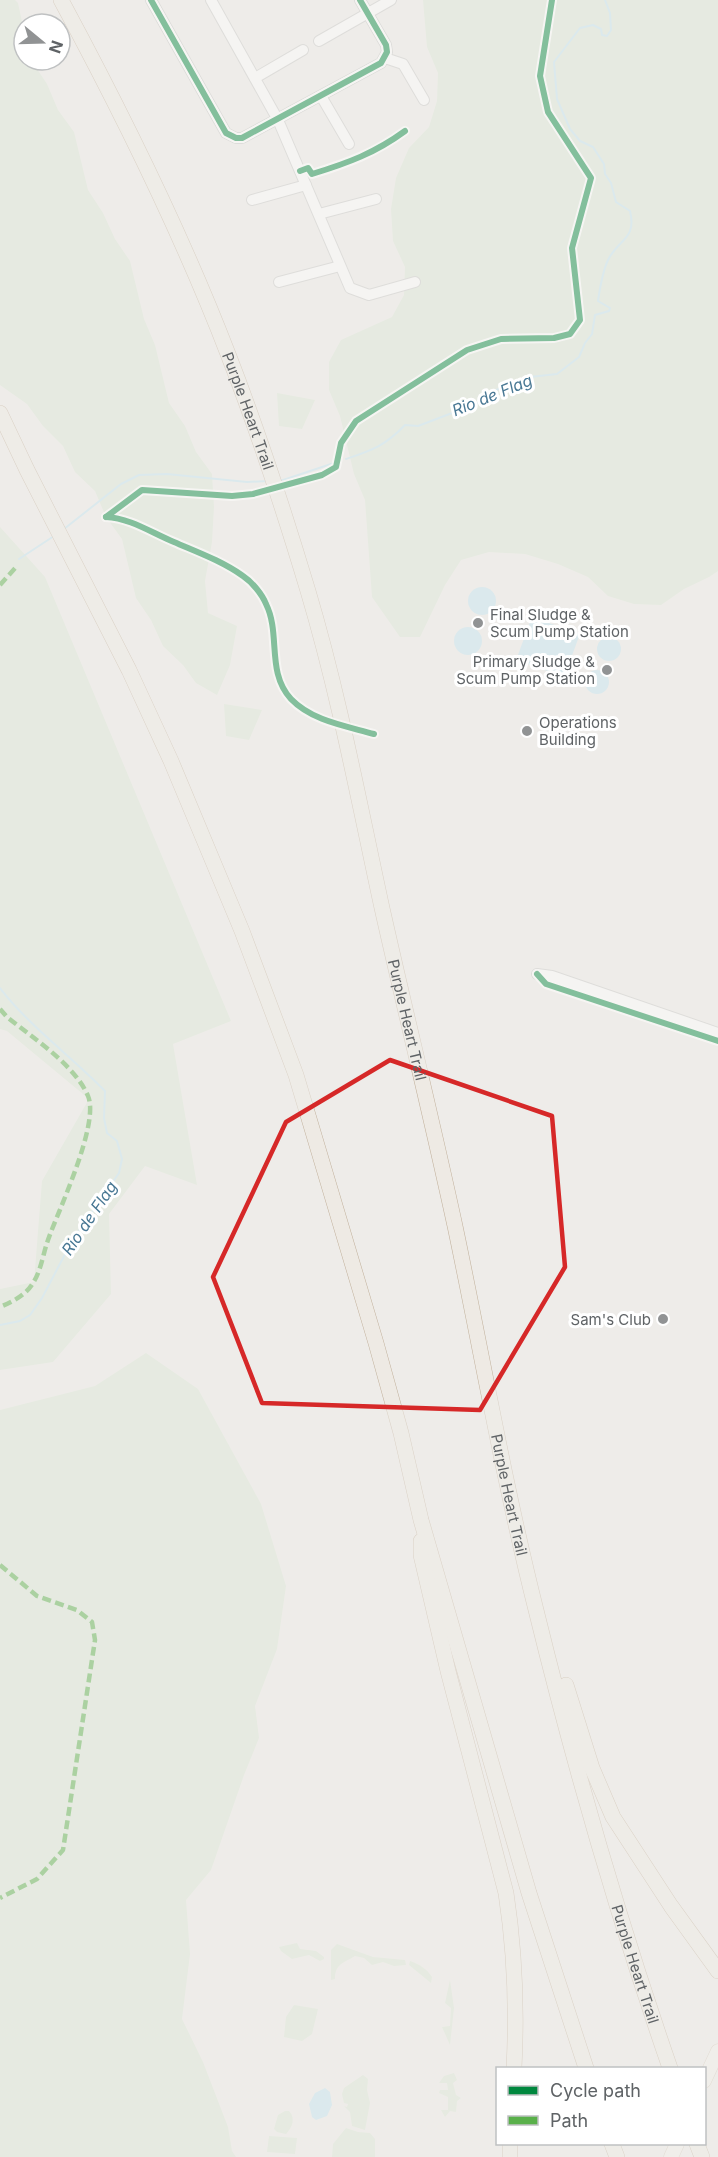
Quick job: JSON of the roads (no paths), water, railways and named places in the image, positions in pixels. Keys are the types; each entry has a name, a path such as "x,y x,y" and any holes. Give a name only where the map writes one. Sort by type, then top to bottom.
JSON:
{"highway":[{"name":"Purple Heart Trail","path":"61,0 109,90 180,242 226,349 307,587 323,642 360,799 382,908 453,1216 487,1387 535,1607 585,1802 641,1984 669,2065"},
{"path":"0,413 171,760 214,860 296,1075 376,1342 401,1433 421,1520 529,1893 586,2067"},
{"path":"487,1387 497,1410 569,1695 603,1795 613,1817 671,1906 718,1971"},
{"path":"421,1520 421,1555 448,1671 506,1893 515,1968 514,2067"}],"main road":[{"path":"706,2079 718,2051"}],"street":[{"path":"151,0 226,133 236,138 242,138 278,120 381,63 387,52 386,45 360,0"},
{"path":"211,0 278,120 350,288 369,295 415,282"},
{"path":"319,41 391,0"},
{"path":"255,78 303,50"},
{"path":"385,58 403,64 424,100"},
{"path":"321,96 349,144"},
{"path":"252,200 306,185"},
{"path":"319,214 376,200"},
{"path":"279,282 340,266"},
{"path":"537,974 552,976 718,1033"}],"water":[{"path":"482,587 492,591 496,601 492,611 482,615 472,611 468,601 472,591"},
{"path":"532,617 580,634 564,677 516,660"},
{"path":"468,627 478,631 482,641 478,651 468,655 458,651 454,641 458,631"},
{"path":"609,637 618,640 621,649 618,658 609,661 600,658 597,649 600,640"},
{"path":"597,670 606,673 609,682 606,691 597,694 588,691 585,682 588,673"},
{"path":"325,2088 330,2092 332,2105 327,2116 316,2120 312,2117 309,2104 315,2093"}],"waterway":[{"name":"Rio de Flag","path":"346,459 378,446 405,425 418,426 481,402 496,390 530,377 557,374 579,357 592,334 595,315 609,311 610,308 598,301 604,270 612,253 629,234 630,211 616,202 611,183 605,174 604,164 593,147 580,141 570,129 557,99 554,62 580,28 593,25 601,29 602,35 607,36 611,30 610,13 605,0"},
{"name":"Rio de Flag","path":"280,481 334,463"},
{"name":"Rio de Flag","path":"64,529 121,484 139,475 167,474 247,482 268,481"},
{"name":"Rio de Flag","path":"19,559 54,536"},
{"name":"Rio de Flag","path":"0,988 24,1016 105,1091 104,1118 107,1133 117,1141 122,1159 119,1173 73,1239 42,1298 30,1315 20,1321 0,1325"}],"place":[{"name":"Final Sludge & Scum Pump Station","path":"478,623"},
{"name":"Primary Sludge & Scum Pump Station","path":"607,670"},
{"name":"Operations Building","path":"527,731"},
{"name":"Sam's Club","path":"663,1319"}]}
